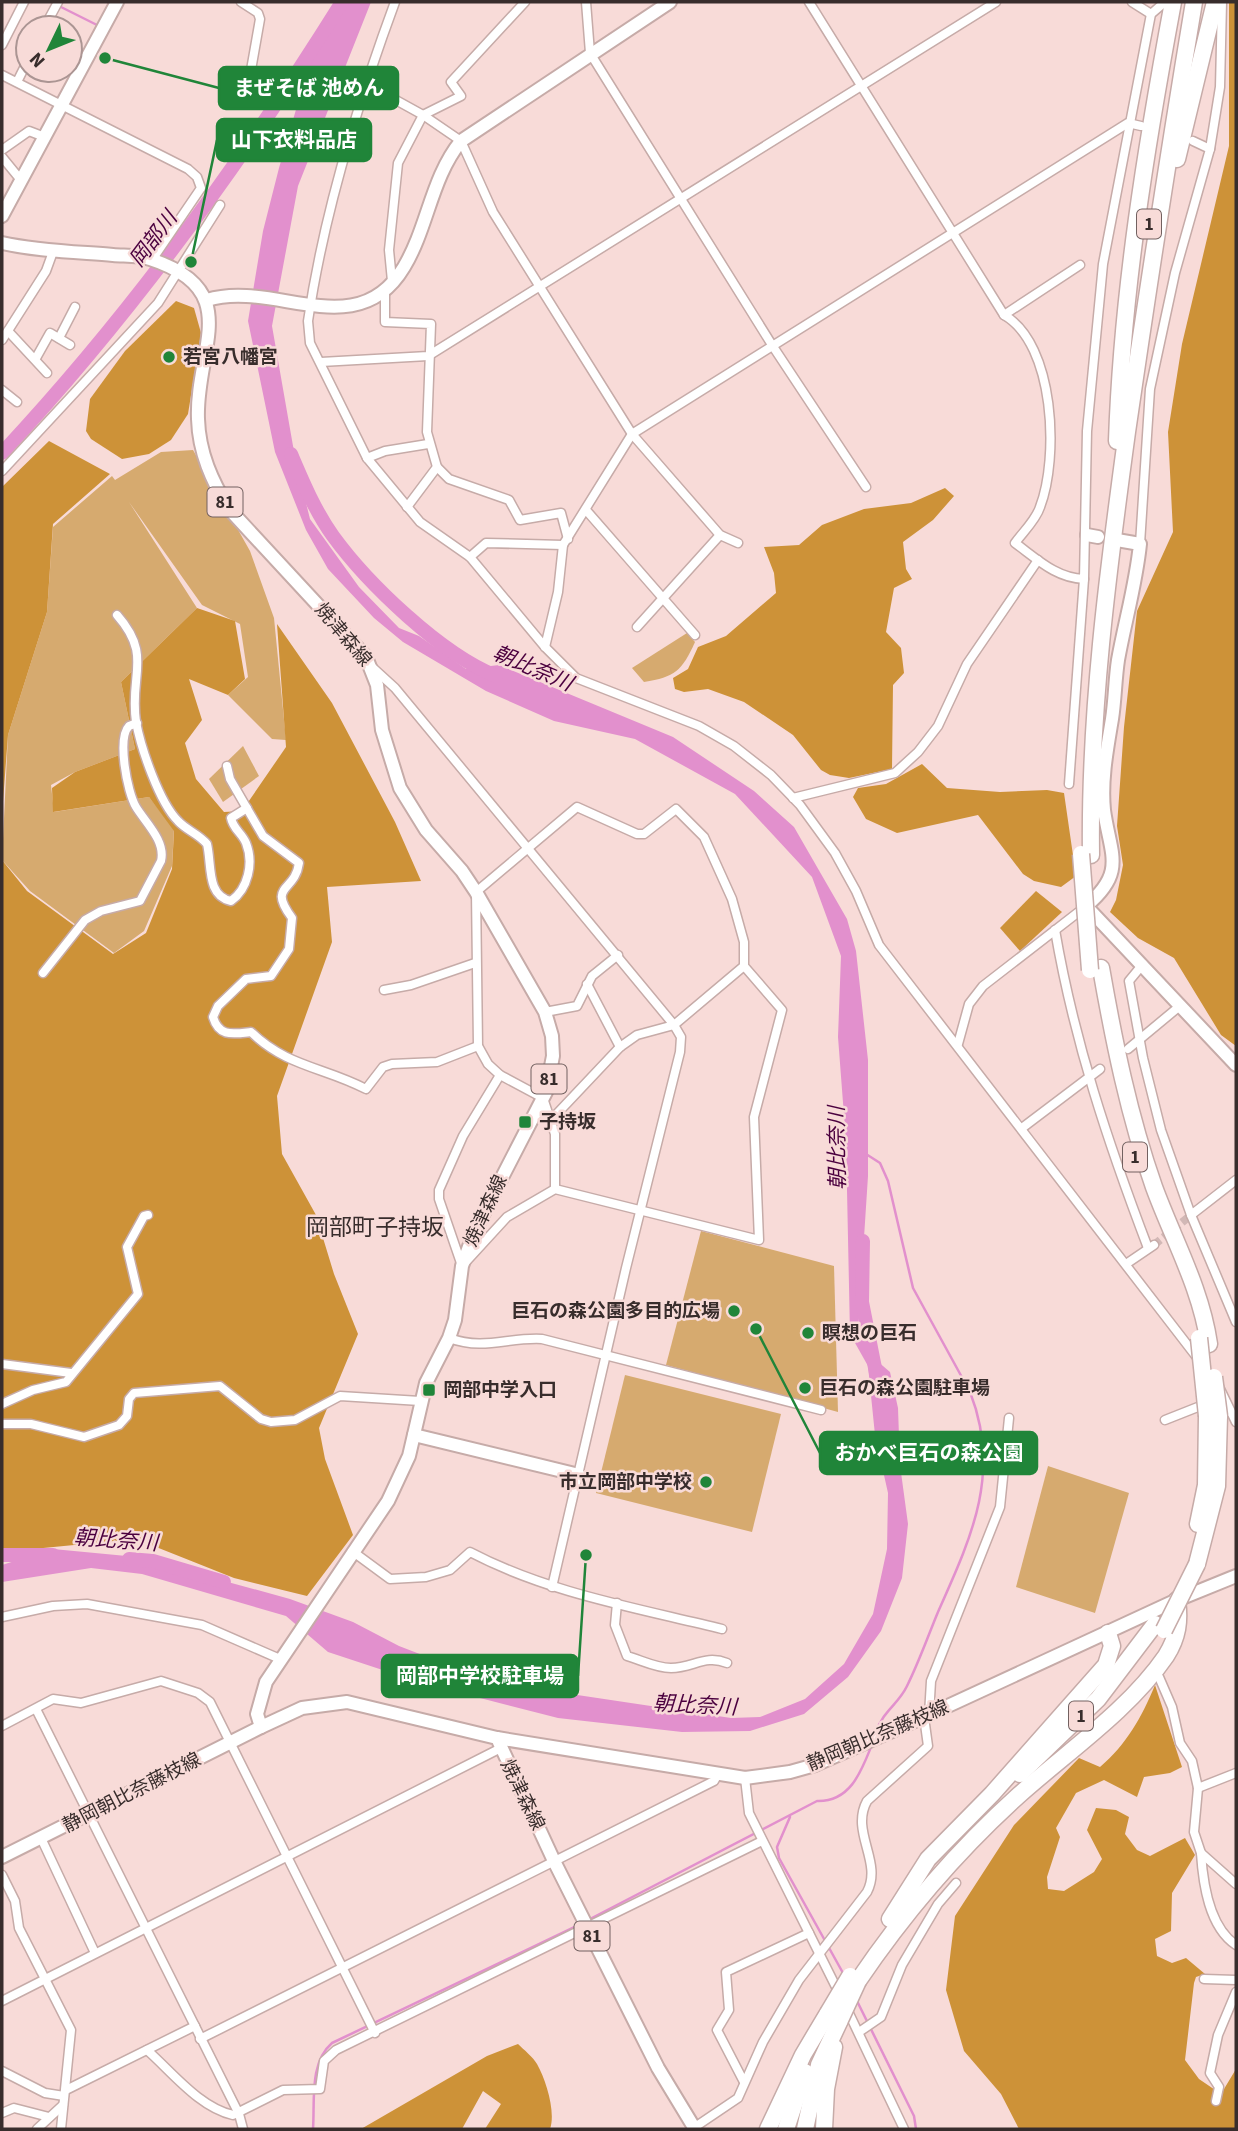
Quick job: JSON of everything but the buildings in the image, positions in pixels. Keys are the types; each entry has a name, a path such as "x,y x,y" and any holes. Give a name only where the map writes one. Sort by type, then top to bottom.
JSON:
{"highway":[{"path":"1117,447 1119,383 1134,230 1173,2"},
{"name":"1","path":"992,1794 1040,1758 1098,1699 1160,1627 1192,1562 1206,1485 1213,1416 1204,1341 1128,1136 1103,1043 1086,854 1087,724 1103,540 1141,272 1186,2"},
{"path":"1086,854 1111,545 1147,286 1194,2"},
{"path":"1147,286 1215,2"},
{"path":"1018,1796 1100,1727 1158,1667 1178,1628 1177,1600"},
{"path":"854,1978 907,1911 1119,1690 1160,1627"},
{"path":"786,2129 834,2017 854,1978 928,1859 992,1794 1106,1665 1112,1646 1108,1633"},
{"path":"768,2129 803,2055 834,2017"},
{"path":"805,2129 819,2065 834,2017"},
{"path":"824,2129 834,2017"}],"main road":[{"path":"2,216 42,136 117,2"},
{"path":"2,243 153,260 177,271 201,289 207,300 242,296 348,307 365,303 389,287 409,259 443,169 461,141 670,2"},
{"name":"焼津森線","path":"207,300 209,313 197,418 204,460 215,486 229,509 366,657 372,667 384,740 400,788 426,830 462,871 476,892 545,1012 552,1035 553,1056 543,1098 481,1217 462,1266 455,1320 420,1401 414,1435 396,1488 282,1656 261,1695 257,1714 261,1727 302,1707 347,1702 498,1743 658,2068 695,2128"},
{"path":"1117,540 1140,544 1118,662 1105,761 1104,809 1112,841 1112,875 1104,891 1086,906 1236,1065"},
{"path":"414,1435 579,1475"},
{"name":"静岡朝比奈藤枝線","path":"498,1743 745,1778 803,1769 1236,1576"},
{"name":"静岡朝比奈藤枝線","path":"2,1857 261,1727"}],"street":[{"path":"2,45 24,2"},
{"path":"241,2 258,13 260,19 251,70"},
{"path":"394,2 365,83 306,304 310,343 367,458 421,522 470,557 545,647 584,682 678,718 734,746 771,775 793,798 835,853 860,899 879,945 958,1044 1225,1396 1236,1422"},
{"path":"525,2 451,82 461,96 423,115 398,163 389,250 386,322 430,324 428,444 436,458 437,467 449,479 509,500 520,520 561,513 565,542 558,592 545,647"},
{"path":"586,2 590,53 772,345 866,487"},
{"path":"809,2 1004,315 1016,321 1035,355 1046,379 1051,406 1046,479 1040,509 1015,543 1067,578 1084,579"},
{"path":"321,362 428,356 996,2"},
{"path":"1069,784 1084,579 1092,536 1085,468 1094,342 1103,264 1149,14 1165,2"},
{"path":"1140,544 1150,389 1175,273 1210,149 1220,87 1223,2"},
{"path":"1137,4 1149,14"},
{"path":"365,83 423,115 461,141 493,212 632,434 720,535 738,542"},
{"path":"20,84 188,169 200,181 201,188 153,260"},
{"path":"565,542 632,434 1128,123 1141,126"},
{"path":"2,150 29,131 42,136"},
{"path":"1192,141 1210,149"},
{"path":"2,157 20,179"},
{"path":"2,471 158,303 220,205"},
{"path":"2,340 46,271 54,250"},
{"path":"1004,315 1080,265"},
{"path":"59,338 75,307"},
{"path":"8,331 36,358"},
{"path":"47,373 35,362 50,333 71,345"},
{"path":"2,390 17,402"},
{"path":"367,458 385,451 428,444"},
{"path":"407,507 437,467"},
{"path":"586,510 695,635"},
{"path":"638,627 720,535"},
{"path":"470,557 486,543 565,542"},
{"path":"793,798 895,773 918,752 938,726 967,664 1038,560"},
{"path":"117,615 132,633 138,649 134,703 136,723 166,805 177,820 208,844 215,892 222,899 231,901 240,895 247,880 246,843 231,818 247,807"},
{"path":"372,667 389,681 530,848 681,1037 680,1052 552,1587"},
{"path":"43,973 85,920 101,911 140,901 161,861 162,855 149,820 133,800 127,776 124,737 129,726 136,723"},
{"path":"227,766 230,779 263,836 299,863 279,895 279,901 292,918 289,949 271,975 246,979 218,1006 213,1017 216,1028 225,1034 251,1032 280,1057 340,1075 366,1090 383,1067 392,1064 437,1062 478,1046"},
{"path":"500,1075 463,1136 439,1190 439,1199 462,1266 507,1217 555,1189 759,1240 754,1117 782,1010 744,966 744,942 732,899 704,838 676,809 644,834 637,834 577,807 476,892 478,1046 488,1064 500,1075 543,1098 555,1134 555,1189"},
{"path":"958,1044 970,1004 983,986 1086,906"},
{"path":"1055,930 1069,1007 1088,1079 1151,1246 1126,1264"},
{"path":"545,1012 577,1006 592,976 618,955"},
{"path":"384,990 411,985 475,963"},
{"path":"1143,964 1129,981 1161,1130 1191,1215 1236,1322"},
{"path":"552,1119 620,1047 637,1035 674,1025 744,966"},
{"path":"587,984 620,1047"},
{"path":"1128,1049 1181,1005"},
{"path":"1022,1128 1100,1069"},
{"path":"1191,1215 1236,1180"},
{"path":"2,1404 33,1390 66,1382 110,1326 133,1303 138,1294 127,1247 144,1216 148,1215"},
{"path":"449,1338 477,1346 526,1338 542,1339 821,1410"},
{"path":"2,1364 71,1373"},
{"path":"2,1424 31,1424 84,1437 119,1425 127,1416 129,1399 134,1393 195,1387 220,1386 261,1419 271,1422 295,1420 340,1396 420,1401"},
{"path":"1165,1420 1236,1393"},
{"path":"695,2128 735,2101 780,2012 818,1952 870,1886 872,1863 863,1835 863,1809 867,1801 928,1746 926,1716 931,1681 1000,1507 1009,1418"},
{"path":"352,1551 390,1579 426,1577 450,1570 471,1552 489,1563 552,1587 722,1629"},
{"path":"617,1603 615,1625 626,1656 669,1668 703,1659 717,1659 727,1663"},
{"path":"2,1617 53,1605 97,1606 202,1625 282,1656"},
{"path":"1158,1677 1172,1707 1180,1743 1192,1761 1198,1788 1194,1832 1200,1853 1202,1878 1218,1928 1236,1945"},
{"path":"2,1726 54,1699 81,1703 161,1681 203,1696 210,1702 228,1744 288,1855 375,2033"},
{"path":"36,1709 239,2114 243,2129"},
{"path":"2,2001 288,1855 498,1743"},
{"path":"1198,1788 1236,1773"},
{"path":"200,2039 714,1781 718,1774"},
{"path":"745,1778 747,1803 762,1841 859,2032 904,2129"},
{"path":"41,1838 95,1953"},
{"path":"147,2050 203,2102 219,2112 239,2114 283,2090 320,2089 321,2069 329,2056 762,1841"},
{"path":"1200,1853 1236,1884"},
{"path":"2,1875 15,1901 19,1928 71,2029 61,2129"},
{"path":"859,2032 881,2018 902,1965 938,1904 956,1883"},
{"path":"744,2082 717,2030 729,2010 726,1972 809,1933"},
{"path":"1204,1979 1236,1980"},
{"path":"1216,2101 1219,2087 1210,2073 1218,2035 1236,1992"},
{"path":"37,2129 64,2097 195,2026"},
{"path":"2,2071 45,2093 64,2097"},
{"path":"2,2113 14,2108 49,2117"}],"shaded area":[{"path":"336,2 371,2 298,186 272,326 296,463 310,519 359,587 399,628 419,636 466,669 499,665 673,737 754,791 794,827 847,919 856,951 868,1060 868,1176 858,1330 869,1354 890,1372 898,1408 900,1465 908,1524 902,1578 881,1631 848,1677 804,1714 750,1731 682,1732 558,1718 422,1683 328,1652 286,1616 142,1574 91,1568 2,1582 2,1565 53,1549 137,1557 290,1599 353,1622 399,1646 469,1673 544,1690 731,1718 760,1717 805,1699 844,1664 873,1614 887,1549 888,1493 875,1435 868,1366 850,1334 846,1142 838,1037 841,956 812,877 735,794 635,739 554,721 486,691 403,642 374,618 328,569 306,530 275,452 248,321 263,231 279,168 311,58"},
{"path":"1229,2 1236,2 1236,1046 1221,1035 1174,958 1138,938 1110,912 1116,900 1123,865 1117,826 1124,727 1137,611 1173,532 1168,432 1182,344 1229,146"},
{"path":"176,301 194,308 201,333 188,414 171,440 149,454 122,459 91,439 86,431 90,399 125,351"},
{"path":"49,441 110,474 53,524 47,612 8,735 2,815 2,487"},
{"path":"193,450 250,551 274,618 286,740 272,739 228,695 248,677 240,624 202,605 129,502 197,608 121,682 135,749 75,772 51,785 54,812 149,797 174,829 172,866 144,931 114,953 30,891 2,860 8,735 47,612 53,527 112,476 115,480 161,452"},
{"path":"945,488 954,496 933,520 903,542 906,569 912,579 894,588 886,632 901,648 904,673 893,685 892,769 849,778 830,775 821,770 793,735 744,702 708,689 684,692 675,689 673,678 688,669 698,647 726,636 776,593 774,573 764,547 799,545 822,525 864,509 911,503"},
{"path":"197,608 235,621 245,679 228,695 189,679 202,720 185,743 196,779 224,812 242,811 286,747 277,624 332,703 395,822 421,881 327,887 332,942 277,1096 282,1154 316,1215 334,1274 358,1334 319,1428 325,1459 353,1535 307,1596 234,1578 136,1539 2,1552 2,860 27,891 113,954 146,933 172,869 174,831 149,797 53,812 52,788 75,772 135,749 121,682"},
{"path":"687,633 695,642 686,660 670,675 644,682 632,668"},
{"path":"243,746 259,776 223,802 209,779"},
{"path":"922,764 947,788 1000,792 1047,790 1064,793 1076,876 1061,887 1034,881 1023,874 978,815 897,833 866,819 853,797 858,788 886,784"},
{"path":"1036,891 1062,912 1020,951 1000,928"},
{"path":"701,1231 834,1266 838,1412 666,1365"},
{"path":"625,1375 781,1414 752,1532 596,1493"},
{"path":"1048,1466 1129,1493 1095,1613 1016,1587"},
{"path":"1155,1685 1182,1767 1170,1773 1144,1777 1137,1797 1104,1780 1076,1793 1056,1828 1060,1837 1047,1877 1048,1889 1064,1891 1094,1872 1102,1859 1087,1830 1096,1808 1116,1810 1129,1817 1125,1834 1137,1850 1150,1856 1185,1838 1195,1855 1172,1893 1171,1931 1155,1939 1157,1956 1172,1963 1186,1958 1205,1974 1196,1977 1194,1983 1185,2060 1199,2079 1221,2094 1236,2069 1236,2129 1019,2129 1001,2094 964,2051 946,1990 955,1916 1014,1825 1079,1758 1100,1767 1132,1730"},
{"path":"518,2044 535,2061 544,2079 551,2105 550,2129 485,2129 501,2104 483,2091 462,2129 361,2129 487,2056"}],"waterway":[{"path":"51,2 99,26"},
{"name":"岡部川","path":"2,453 50,401 183,236 265,121 342,2"},
{"name":"朝比奈川","path":"291,454 310,496 333,536 365,575 429,635 452,652 496,676"},
{"path":"866,1154 880,1163 888,1181 913,1288 970,1392 979,1422 983,1450 983,1478 978,1505 961,1558 916,1668 875,1734"},
{"name":"朝比奈川","path":"863,1241 862,1302 876,1373"},
{"name":"朝比奈川","path":"2,1555 53,1555"},
{"name":"朝比奈川","path":"129,1559 153,1561 224,1582"},
{"path":"590,1919 817,1801 838,1796 853,1784 871,1747"},
{"path":"790,1817 777,1847 779,1858 843,1973"},
{"path":"313,2129 316,2072 325,2051 332,2043 581,1924"},
{"path":"857,2001 914,2116 916,2129"}],"tunnel":[{"path":"1154,1245 1191,1215"}],"place":[{"name":"まぜそば 池めん","path":"105,58"},
{"name":"山下衣料品店","path":"191,262"},
{"name":"若宮八幡宮","path":"169,357"},
{"name":"子持坂","path":"525,1122"},
{"name":"巨石の森公園多目的広場","path":"734,1311"},
{"name":"おかべ巨石の森公園","path":"756,1329"},
{"name":"瞑想の巨石","path":"808,1333"},
{"name":"巨石の森公園駐車場","path":"805,1388"},
{"name":"岡部中学入口","path":"429,1390"},
{"name":"市立岡部中学校","path":"706,1482"},
{"name":"岡部中学校駐車場","path":"586,1555"}],"district":[{"name":"岡部町子持坂","path":"375,1227"}]}
